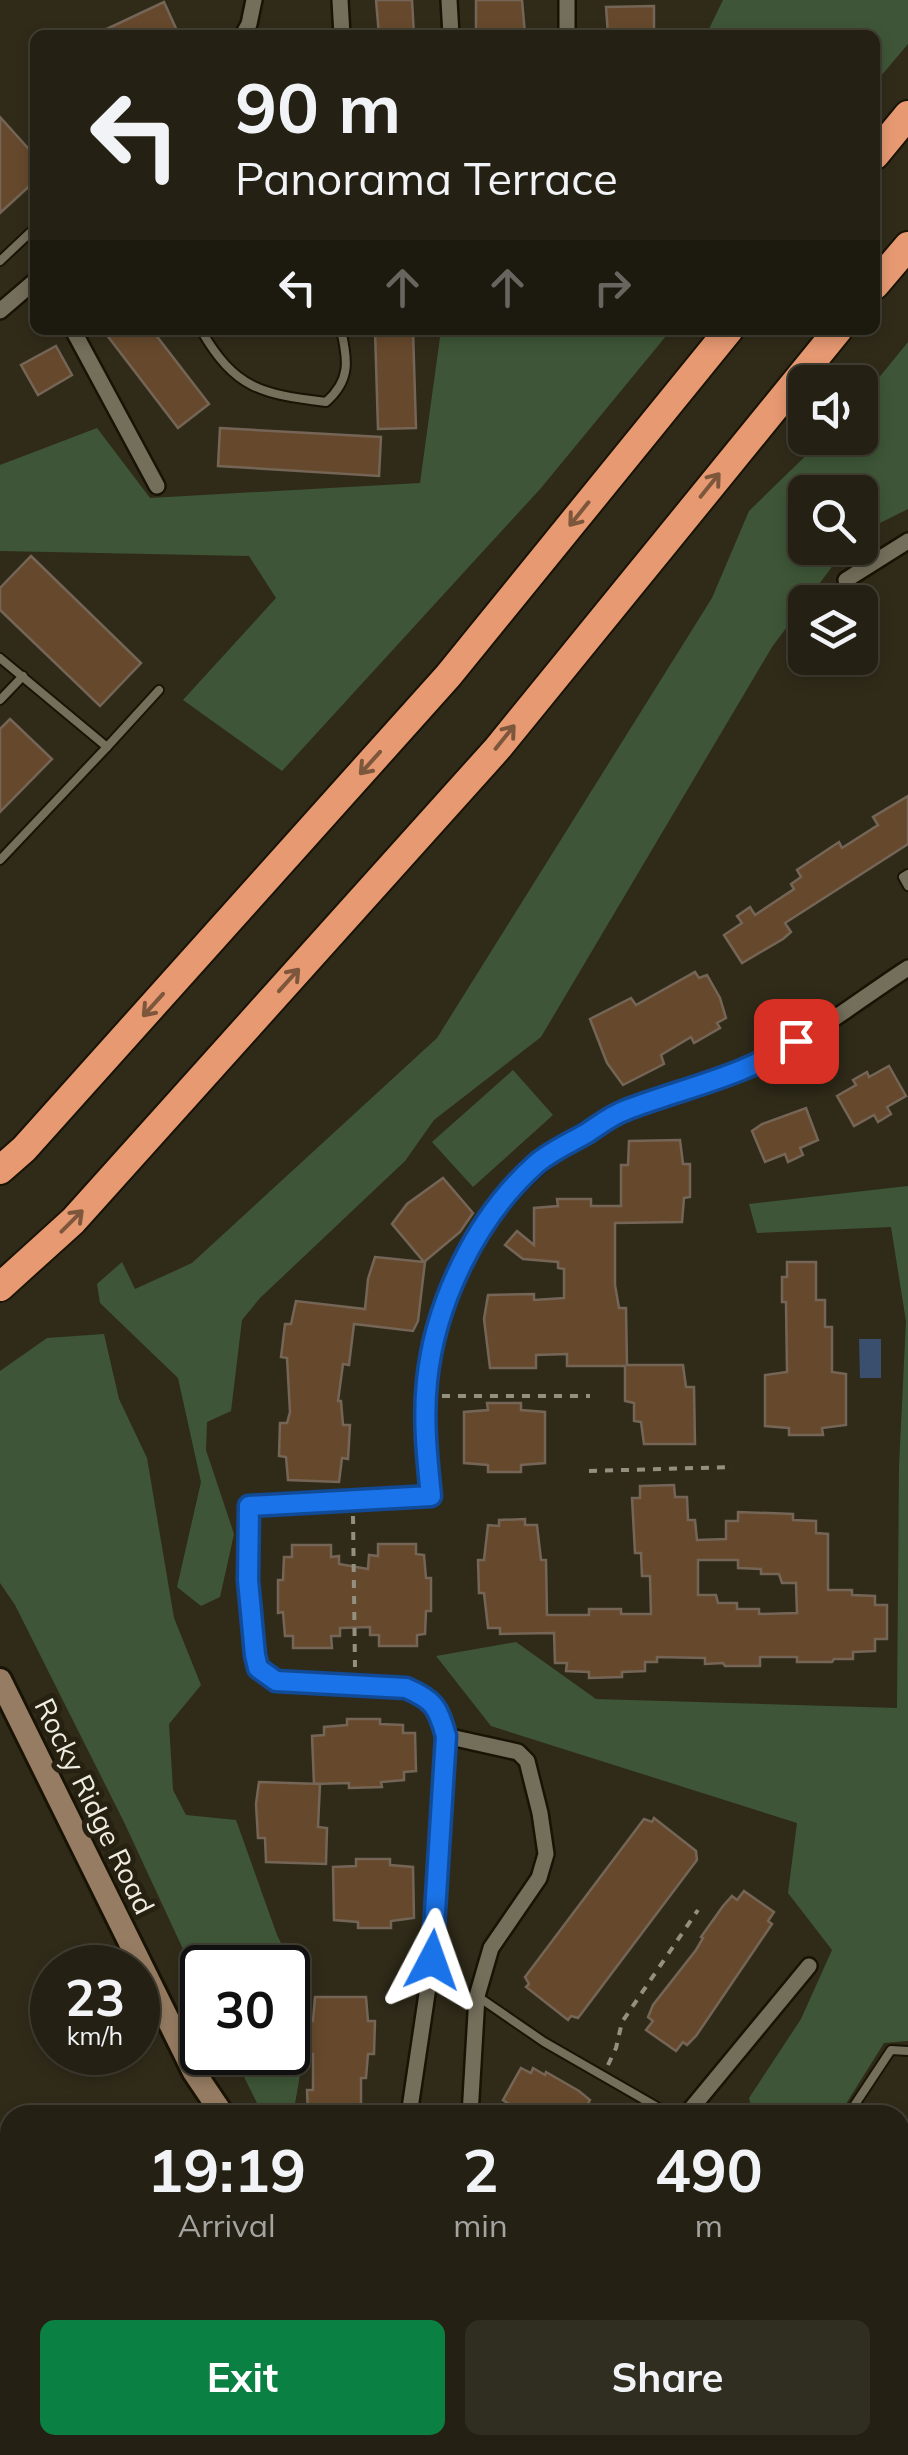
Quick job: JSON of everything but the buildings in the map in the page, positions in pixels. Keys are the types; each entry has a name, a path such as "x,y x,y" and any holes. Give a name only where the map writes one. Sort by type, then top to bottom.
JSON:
{"highway":[{"path":"880,149 908,115"},
{"path":"880,280 908,246"},
{"path":"0,1170 24,1149 448,676 724,335"},
{"path":"0,1288 73,1221 496,748 834,335"}],"main road":[{"name":"Rocky Ridge Road","path":"0,1680 194,2072 216,2105"}],"street":[{"path":"246,30 254,0"},
{"path":"340,0 342,30"},
{"path":"449,0 451,30"},
{"path":"567,0 567,30"},
{"path":"1,308 30,285"},
{"path":"76,335 158,486"},
{"path":"846,580 908,541"},
{"path":"410,2105 432,1960 446,1736 438,1709 420,1694 388,1685 276,1681 258,1668 248,1580 249,1506 299,1500 431,1496 425,1438 427,1379 444,1308 457,1274 504,1199 536,1164 622,1111 734,1072 788,1047 908,968"},
{"path":"446,1736 518,1752 527,1761 546,1854 538,1878 491,1948 477,1996 471,2105"},
{"path":"694,2105 809,1966"}],"lane":[{"path":"0,261 30,233"},
{"path":"204,335 232,374 248,385 290,398 326,402 341,389 348,359 342,335"},
{"path":"0,658 107,747"},
{"path":"0,700 23,676"},
{"path":"0,860 159,690"},
{"path":"908,874 903,877 908,886"},
{"path":"477,1996 544,2042 655,2105"},
{"path":"855,2105 891,2050 908,2050"}],"path":[{"path":"427,1396 590,1396"},
{"path":"590,1471 733,1466"},
{"path":"353,1501 356,1684"},
{"path":"603,2074 616,2048 622,2022 698,1910"}],"green space":[{"path":"723,0 908,0 908,44 880,77 880,30 708,30"},
{"path":"440,335 667,335 541,488 282,771 183,700 276,598 249,556 0,551 0,465 97,428 150,498 420,483"},
{"path":"908,342 908,509 878,524 878,475 788,475 788,565 833,565 818,585 788,585 788,626 541,1037 434,1120 405,1161 260,1298 242,1320 231,1411 207,1422 206,1450 234,1534 220,1597 201,1606 177,1587 201,1482 178,1378 100,1303 97,1284 122,1262 135,1289 192,1263 437,1038 712,598 749,511 807,455 878,455 878,379"},
{"path":"513,1070 553,1115 473,1187 432,1142"},
{"path":"908,1186 908,2041 884,2043 845,2105 751,2105 749,2098 801,2019 832,1950 788,1893 797,1823 491,1726 436,1656 516,1642 596,1699 897,1708 899,1467 906,1321 891,1227 757,1233 749,1204"},
{"path":"104,1334 119,1399 147,1458 174,1618 201,1685 169,1724 173,1790 186,1815 236,1820 282,1945 181,1945 124,1822 15,1605 0,1583 0,1371 47,1338"},
{"path":"243,2075 300,2075 295,2105 258,2105"}],"water":[{"path":"859,1339 881,1339 881,1378 860,1378"}],"route":[{"path":"432,1960 446,1736 438,1709 406,1688 276,1681 258,1668 248,1580 249,1506 299,1500 367,1502 431,1496 425,1438 427,1379 444,1308 457,1274 504,1199 536,1164 622,1111 734,1072 796,1041"}]}
